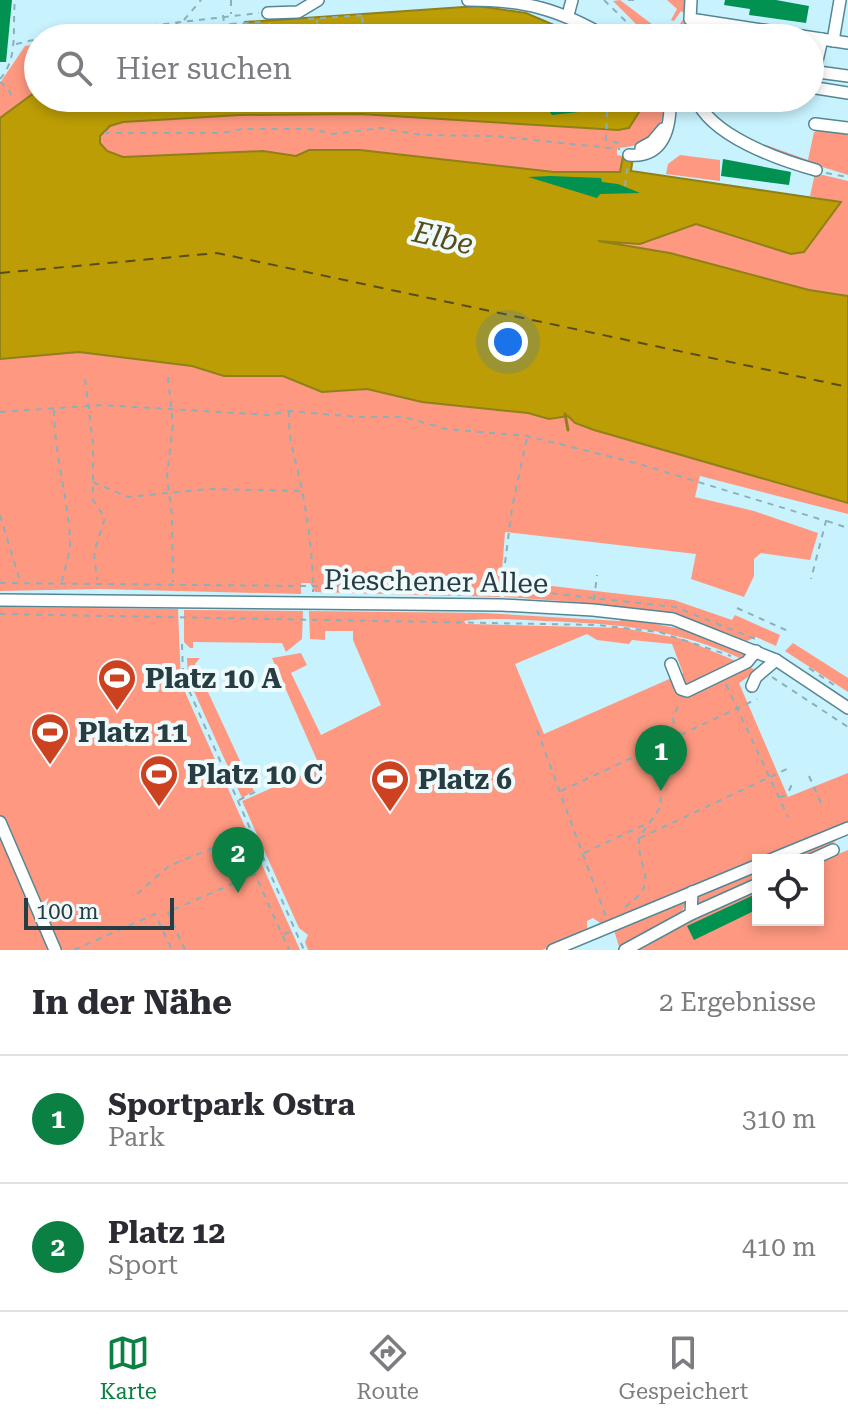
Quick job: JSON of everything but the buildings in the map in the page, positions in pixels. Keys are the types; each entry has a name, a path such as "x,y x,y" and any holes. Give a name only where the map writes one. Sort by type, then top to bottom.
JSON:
{"street":[{"path":"269,17 298,12 318,0"},
{"path":"468,0 506,0 568,15 584,24"},
{"path":"568,15 572,0"},
{"path":"691,0 690,19 720,24"},
{"path":"824,48 840,0"},
{"path":"824,40 848,43"},
{"path":"824,73 848,76"},
{"path":"824,89 848,93"},
{"path":"629,155 648,155 656,150 668,122 669,112"},
{"path":"706,112 743,142 788,162 816,170"},
{"path":"641,148 652,142 668,122"},
{"path":"815,124 848,128"},
{"name":"Pieschener Allee","path":"0,600 312,602 593,610 673,619 776,660 848,708"},
{"path":"671,664 684,691 747,662 756,651"},
{"path":"752,686 776,660"},
{"path":"0,822 55,950"},
{"path":"785,854 848,828"},
{"path":"824,854 833,850"},
{"path":"553,950 752,867"},
{"path":"625,950 691,914 752,887"},
{"path":"691,914 692,892"}],"path":[{"path":"12,97 0,81 10,63 15,44 12,31 15,0"},
{"path":"183,21 201,0"},
{"path":"231,0 232,15"},
{"path":"604,0 629,24"},
{"path":"628,0 635,0"},
{"path":"223,15 224,24"},
{"path":"160,24 232,15 269,17 270,24"},
{"path":"362,16 363,24"},
{"path":"317,19 317,24"},
{"path":"15,44 24,42"},
{"path":"605,148 607,112"},
{"path":"104,133 310,129 333,134 381,128 421,135 495,136 605,148 641,148"},
{"path":"606,140 641,148"},
{"path":"625,186 629,155"},
{"path":"816,170 848,177"},
{"path":"168,377 169,411 173,425 168,491 172,516 173,583"},
{"path":"85,379 89,392 86,407 93,443 93,500 105,518 94,552 97,581"},
{"path":"0,412 151,407 169,411 219,409 269,415 289,411 404,417 446,429 527,436 610,455 848,528"},
{"path":"54,409 54,434 61,452 71,540 62,581"},
{"path":"289,411 288,442 310,533 312,602"},
{"path":"505,563 512,508 527,436"},
{"path":"93,482 128,497 168,491 302,491"},
{"path":"0,515 20,582"},
{"path":"811,579 826,521"},
{"path":"593,610 597,575"},
{"path":"737,608 788,631"},
{"path":"0,614 621,626 684,638 747,662"},
{"path":"182,644 183,677 304,950"},
{"path":"763,672 848,727"},
{"path":"721,675 788,817"},
{"path":"620,911 639,897 647,883 639,838 661,806 659,770 677,738 673,717 684,691"},
{"path":"560,791 757,699"},
{"path":"537,730 607,917"},
{"path":"639,838 787,769"},
{"path":"809,776 821,803"},
{"path":"238,801 257,791 261,781"},
{"path":"779,798 787,795 793,782"},
{"path":"583,853 647,824"},
{"path":"137,894 169,866 251,832"},
{"path":"185,950 168,912 255,874 289,950"},
{"path":"74,950 155,914 172,950"},
{"path":"282,935 295,930"}],"shaded area":[{"path":"620,0 652,24 636,24 613,1"},
{"path":"667,0 689,0 686,24 680,24 686,15 681,11 674,21 671,20 677,9"},
{"path":"24,47 24,100 0,118 0,83"},
{"path":"638,112 664,112 658,128 647,140 617,148 617,155 622,156 620,172 554,172 356,150 310,150 296,156 263,151 123,157 107,151 100,143 100,136 110,126 123,122 240,115 360,114 618,130"},
{"path":"825,128 848,131 848,175 762,148 766,145 808,160 814,132"},
{"path":"680,155 720,160 720,181 666,174 668,164"},
{"path":"815,173 848,181 848,296 809,290 670,253 598,241 640,244 696,224 791,254 840,202 810,196"},
{"path":"79,352 192,366 224,376 283,376 331,392 367,389 422,402 528,413 550,419 568,416 575,423 594,430 848,503 848,514 700,476 695,497 754,511 818,533 810,560 761,553 754,559 754,576 744,597 691,579 696,554 505,532 500,597 315,592 310,583 301,583 301,594 99,589 0,591 0,359"},
{"path":"507,581 674,600 732,620 735,615 780,635 776,646 756,637 747,641 686,621 627,608 504,597"},
{"path":"0,607 178,609 181,683 300,950 0,950"},
{"path":"184,610 303,611 302,639 286,652 282,643 193,642 193,648 190,648 184,642"},
{"path":"309,611 484,613 619,621 625,618 686,630 747,653 744,660 670,634 622,626 504,619 464,621 466,624 623,628 683,639 748,666 757,671 739,683 788,797 848,773 848,824 775,854 752,854 752,864 603,925 593,918 587,921 587,931 542,950 308,950 305,942 308,935 299,928 242,801 320,767 272,658 301,653 307,665 291,673 321,735 381,705 353,640 353,631 325,631 325,640 310,639","holes":["587,634 597,640 629,644 632,640 672,644 683,673 544,734 515,664"]},
{"path":"793,643 848,678 848,692 785,651"},
{"path":"187,658 200,658 195,664 254,791 242,798 188,678"},
{"path":"840,837 831,845 836,855 848,850 848,950 620,950 614,930 687,900 680,916 694,907 700,894 752,872 752,926 824,926 824,854 798,854"}],"water":[{"path":"478,6 526,13 552,24 244,24"},
{"name":"Elbe","path":"24,100 24,112 639,112 629,128 618,130 360,114 240,115 123,122 110,126 100,136 100,143 107,151 123,157 263,151 296,156 309,150 360,150 554,172 620,172 623,156 633,157 631,171 841,202 804,252 791,254 696,224 640,244 598,241 670,253 809,290 848,296 848,503 594,430 575,423 568,416 549,419 528,413 422,402 367,389 322,392 283,376 224,376 192,366 79,352 0,359 0,118"}],"waterway":[{"path":"565,414 568,430"}],"ferry route":[{"path":"0,273 217,253 848,387"}],"place":[{"name":"Platz 10 A","path":"117,712"},
{"name":"Platz 11","path":"50,766"},
{"name":"Sportpark Ostra","path":"661,791"},
{"name":"Platz 10 C","path":"159,808"},
{"name":"Platz 6","path":"390,813"},
{"name":"Platz 12","path":"238,893"}]}
